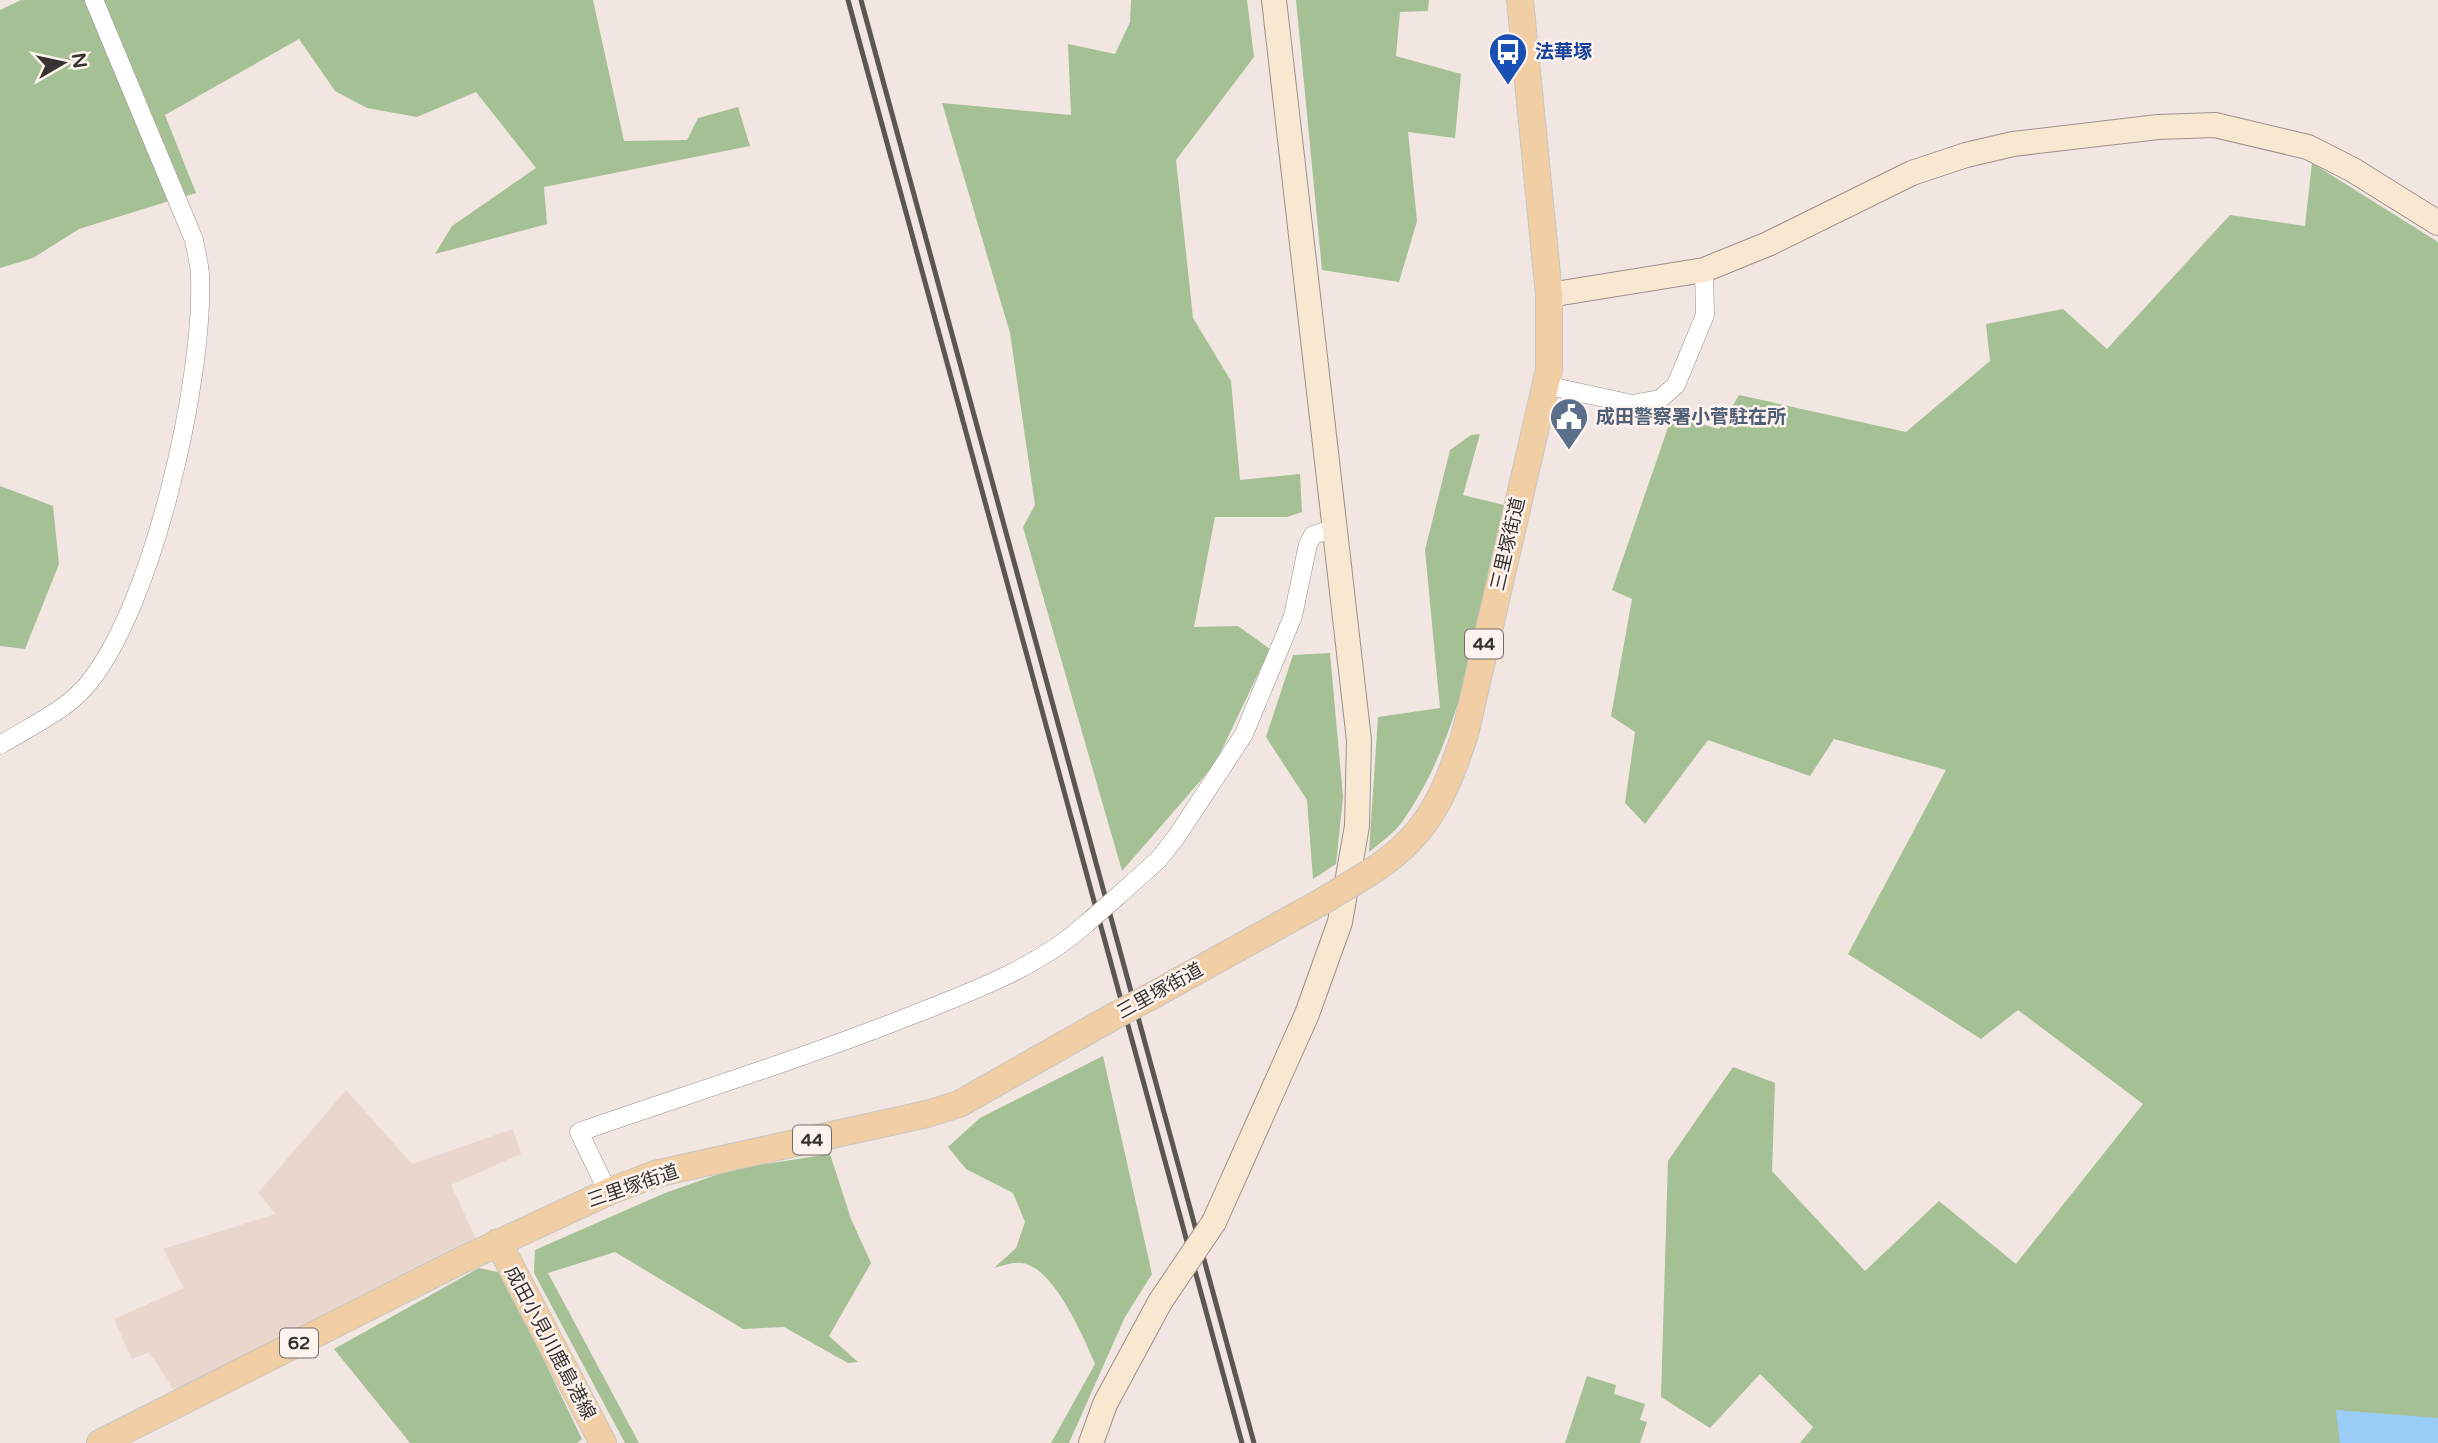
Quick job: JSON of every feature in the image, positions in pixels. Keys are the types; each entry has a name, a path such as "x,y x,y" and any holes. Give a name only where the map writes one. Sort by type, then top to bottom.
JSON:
{"main road":[{"name":"三里塚街道","path":"100,1443 498,1242 608,1192 655,1174 927,1114 959,1104 1323,901 1394,857 1415,838 1438,803 1465,734 1545,385 1550,338 1549,295 1520,0"},
{"name":"成田小見川鹿島港線","path":"498,1242 603,1443"}],"street":[{"path":"0,745 57,710 87,686 114,645 149,562 173,478 192,373 200,275 194,240 94,0"},
{"path":"1091,1443 1105,1404 1160,1302 1214,1222 1307,1014 1336,933 1351,872 1357,826 1359,740 1288,146 1274,0"},
{"path":"1549,295 1704,270 1768,244 1912,173 1966,155 2013,144 2158,127 2215,125 2308,147 2353,170 2438,223"},
{"path":"1545,385 1632,404 1660,398 1676,385 1705,315 1704,270"},
{"path":"608,1192 579,1132 864,1035 961,996 1066,942 1159,859 1244,734 1293,616 1308,544 1313,535 1335,528"}],"shaded area":[{"path":"346,1090 412,1164 513,1129 521,1154 451,1185 476,1239 177,1395 149,1352 132,1359 114,1319 184,1288 163,1249 276,1214 258,1193"}],"green space":[{"path":"21,0 86,0 169,201 79,229 33,258 0,268 0,10"},
{"path":"104,0 593,0 624,141 687,140 698,118 738,107 750,146 544,187 547,224 435,254 452,226 536,168 476,92 417,117 367,108 335,91 299,39 165,115 196,193 186,196"},
{"path":"1131,0 1247,0 1254,57 1176,160 1193,318 1231,381 1240,480 1300,474 1302,512 1287,517 1215,517 1194,627 1238,626 1270,649 1215,764 1122,871 1023,527 1035,505 1010,333 942,103 1071,115 1068,44 1115,54 1130,22"},
{"path":"1296,0 1429,0 1428,11 1400,12 1396,56 1461,74 1455,138 1408,132 1417,221 1399,282 1322,270"},
{"path":"2312,163 2438,242 2438,1443 1800,1443 1813,1427 1760,1374 1710,1428 1661,1397 1668,1161 1733,1067 1775,1083 1772,1171 1865,1271 1939,1201 2016,1264 2143,1104 2018,1010 1981,1039 1848,954 1946,770 1834,739 1810,776 1708,740 1645,824 1625,803 1635,732 1611,716 1632,599 1612,590 1672,416 1719,429 1739,395 1906,432 1990,361 1986,324 2063,309 2107,349 2230,215 2305,226"},
{"path":"1480,434 1463,495 1504,505 1468,668 1457,708 1425,784 1401,824 1369,852 1378,717 1440,708 1425,550 1450,450 1471,435"},
{"path":"0,486 53,506 59,564 25,649 0,646"},
{"path":"1330,653 1343,797 1336,864 1313,879 1307,800 1266,737 1293,655"},
{"path":"1103,1056 1152,1274 1125,1317 1069,1443 1051,1443 1095,1364 1066,1304 1045,1276 1033,1267 1021,1263 994,1268 1016,1248 1025,1222 1013,1193 966,1169 948,1147 980,1118"},
{"path":"830,1154 851,1219 871,1263 829,1336 858,1362 848,1363 784,1327 743,1329 615,1252 548,1273 639,1443 625,1443 534,1273 535,1250 665,1193 733,1169"},
{"path":"479,1268 502,1273 582,1439 577,1443 410,1443 334,1349"},
{"path":"1587,1376 1616,1385 1614,1394 1645,1404 1640,1420 1647,1422 1640,1443 1565,1443"}],"water":[{"path":"2336,1410 2438,1418 2438,1443 2340,1443"}],"railway":[{"path":"848,0 1242,1443"},
{"path":"861,0 1254,1443"}],"place":[{"name":"法華塚","path":"1508,86"},
{"name":"成田警察署小菅駐在所","path":"1569,451"}]}
